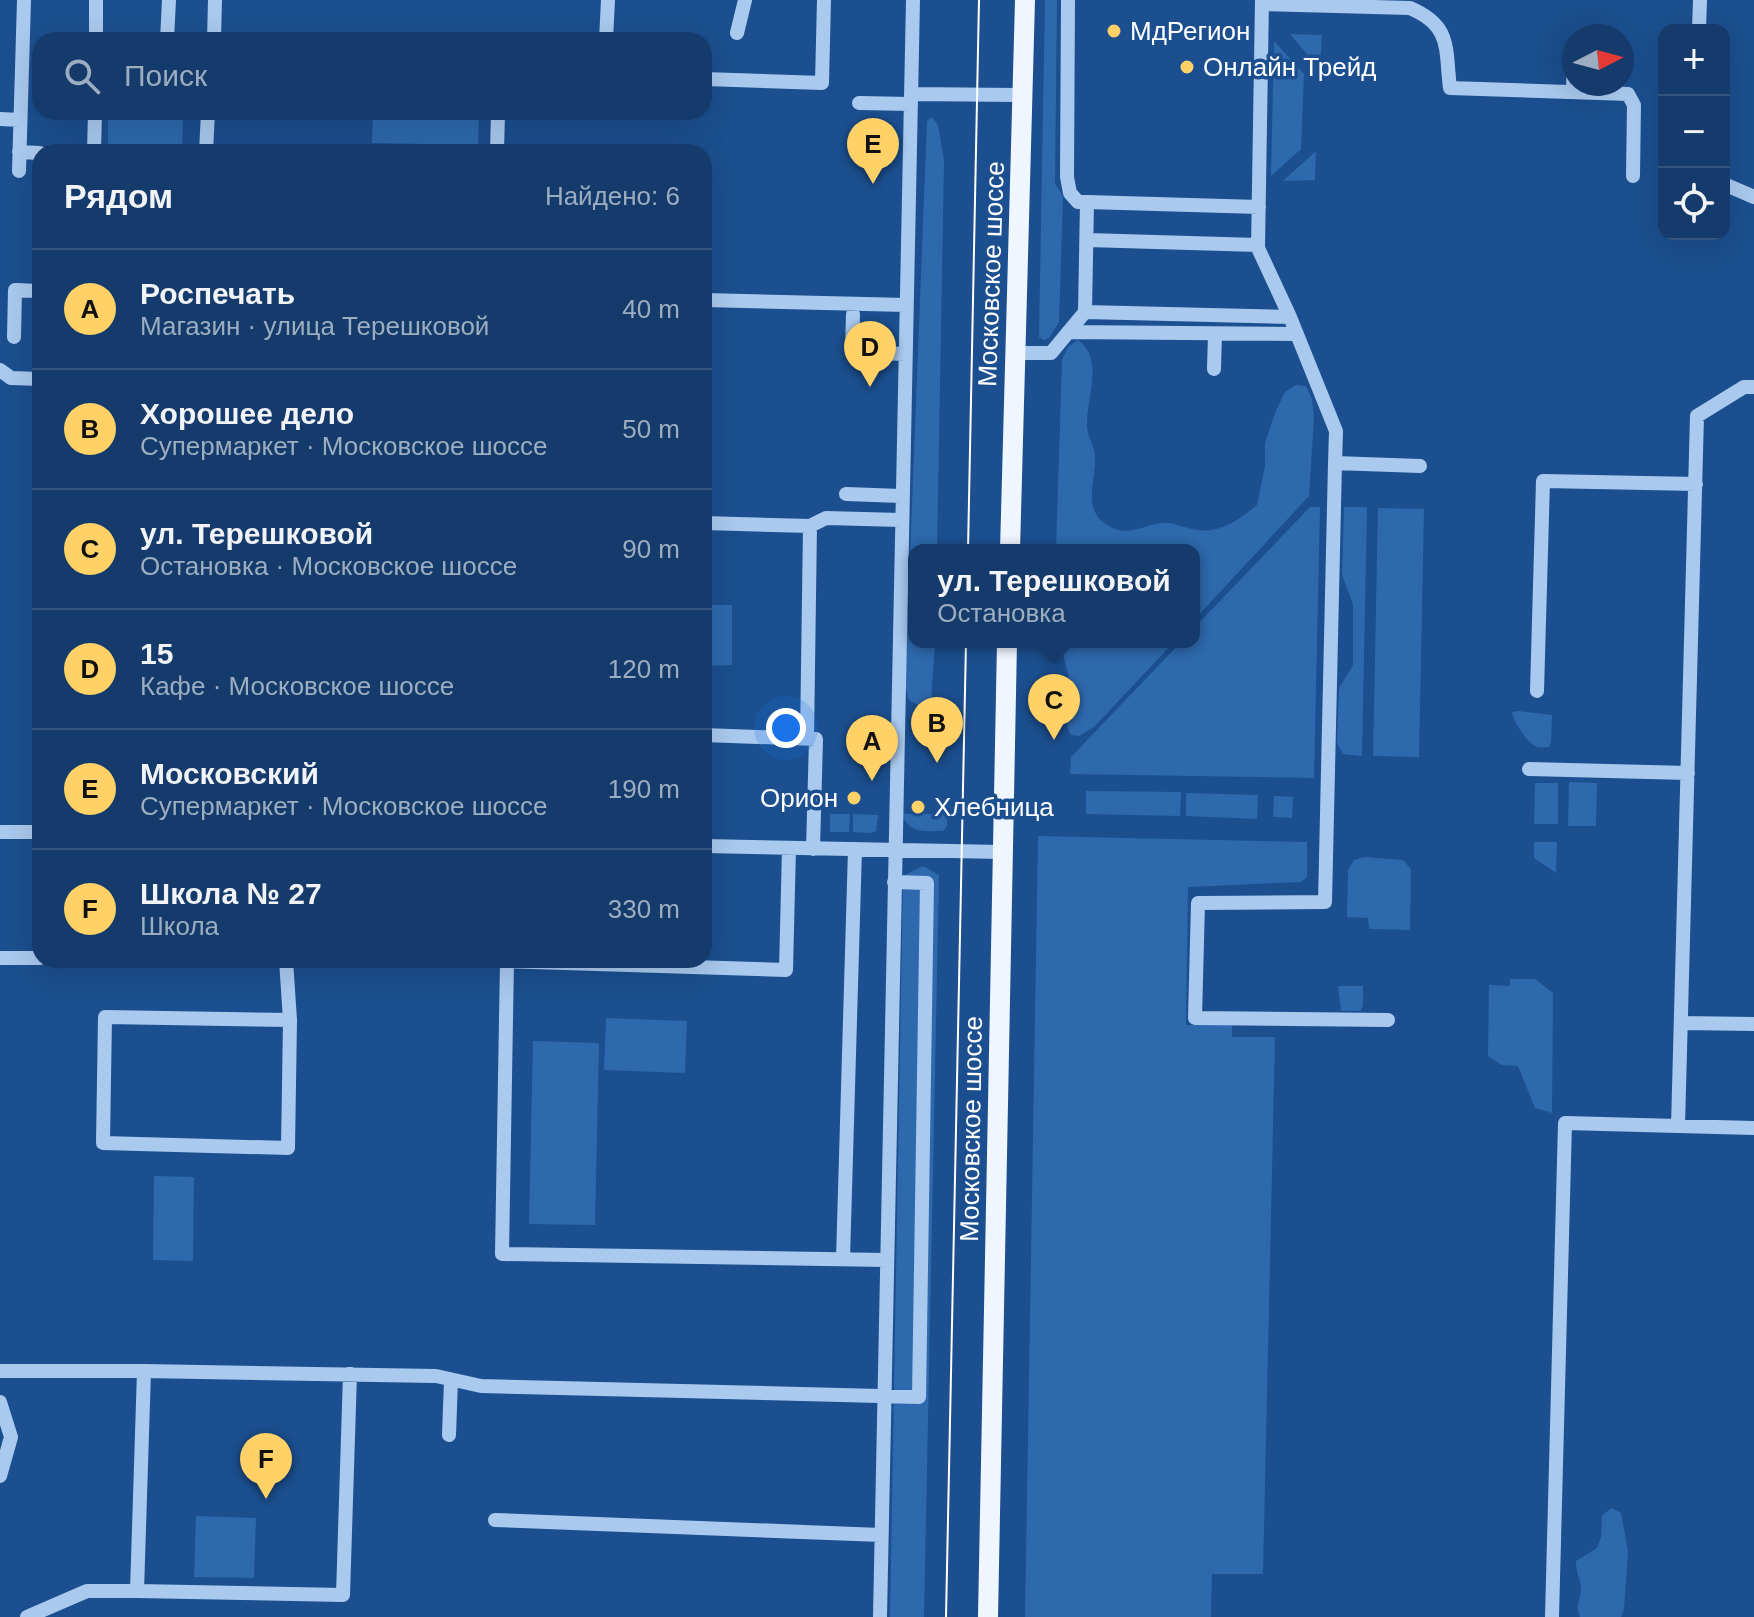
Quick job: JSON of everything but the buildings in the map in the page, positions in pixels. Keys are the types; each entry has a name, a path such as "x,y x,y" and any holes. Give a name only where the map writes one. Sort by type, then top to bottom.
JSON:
{"main road":[{"name":"Московское шоссе","path":"1010,544 1025,0"},
{"name":"Московское шоссе","path":"988,1617 1007,648"}],"street":[{"path":"19,171 24,0"},
{"path":"96,0 96,32"},
{"path":"167,32 169,0"},
{"path":"214,32 215,0"},
{"path":"606,32 608,0"},
{"path":"737,33 745,0"},
{"path":"712,79 822,83 824,0"},
{"path":"880,1617 913,0"},
{"path":"1068,0 1067,177 1070,193 1078,202 1259,207"},
{"path":"1699,24 1700,0"},
{"path":"1388,1020 1195,1018 1198,903 1325,902 1336,431 1258,245 1262,2 1410,8 1427,15 1444,32 1450,88 1562,92"},
{"path":"23,45 32,46"},
{"path":"859,103 1022,95"},
{"path":"1629,96 1634,105 1633,176"},
{"path":"0,119 20,120"},
{"path":"94,144 95,120"},
{"path":"206,144 208,120"},
{"path":"497,144 498,120"},
{"path":"19,152 32,153"},
{"path":"1730,187 1754,197"},
{"path":"1015,353 1051,353 1085,312 1087,202"},
{"path":"1087,240 1258,245"},
{"path":"14,337 15,290 32,291"},
{"path":"712,300 906,305"},
{"path":"1085,312 1290,317"},
{"path":"853,314 852,352 905,354"},
{"path":"1068,332 1297,334"},
{"path":"1214,369 1215,334"},
{"path":"0,370 11,378 32,379"},
{"path":"1678,1126 1697,416 1744,387 1754,387"},
{"path":"1335,463 1420,466"},
{"path":"1537,691 1543,481 1696,484"},
{"path":"846,494 901,496"},
{"path":"712,523 810,526 826,518 901,520"},
{"path":"807,738 810,526"},
{"path":"712,735 816,739 813,849"},
{"path":"1529,769 1688,773"},
{"path":"0,832 32,832"},
{"path":"712,846 1002,852"},
{"path":"712,968 786,970 789,848"},
{"path":"843,1259 855,849"},
{"path":"0,1371 436,1376 490,1386 919,1397 927,883 894,882"},
{"path":"0,958 32,958"},
{"path":"287,968 290,1020 288,1148 103,1143 105,1017 290,1020"},
{"path":"507,968 502,1254 887,1260"},
{"path":"1681,1023 1754,1024"},
{"path":"1552,1617 1565,1123 1754,1128"},
{"path":"137,1591 144,1371"},
{"path":"27,1617 87,1591 343,1595 350,1374"},
{"path":"449,1435 451,1380"},
{"path":"0,1402 11,1437 0,1476"},
{"path":"495,1520 881,1535"}],"shaded area":[{"path":"1045,0 1057,0 1055,184 1063,196 1059,322 1049,338 1044,340 1039,337"},
{"path":"1290,34 1322,35 1320,70"},
{"path":"1274,41 1304,74 1301,149 1271,176"},
{"path":"932,117 938,125 944,161 937,544 910,544 927,121"},
{"path":"108,120 183,120 182,144 108,144"},
{"path":"373,120 479,120 478,144 372,143"},
{"path":"1316,151 1315,180 1283,181"},
{"path":"1078,340 1091,358 1087,426 1095,455 1093,507 1104,523 1121,531 1166,523 1211,530 1227,525 1257,505 1265,465 1265,443 1275,413 1285,392 1296,385 1306,386 1312,399 1314,417 1309,496 1200,614 1200,544 1056,544 1062,360 1068,347"},
{"path":"1310,507 1320,507 1314,778 1070,774 1071,757 1175,648 1200,648 1200,622"},
{"path":"1344,507 1367,507 1362,756 1343,754 1337,743 1339,688 1353,665 1353,604 1342,575"},
{"path":"1378,508 1424,509 1419,757 1373,756"},
{"path":"712,605 732,605 732,665 712,666"},
{"path":"908,608 908,648 935,648 931,701 918,705 909,700 905,685"},
{"path":"1062,648 1168,648 1094,727 1079,736 1071,735 1067,725 1071,704"},
{"path":"1512,712 1552,715 1549,747 1537,747 1528,740 1513,716"},
{"path":"1569,782 1597,783 1596,826 1568,826"},
{"path":"1535,783 1558,783 1558,824 1534,824"},
{"path":"1086,791 1181,792 1180,816 1086,814"},
{"path":"1186,793 1258,795 1257,819 1186,816"},
{"path":"1274,796 1293,797 1292,818 1273,817"},
{"path":"830,814 850,814 849,832 830,832"},
{"path":"853,814 878,815 876,831 853,832"},
{"path":"902,814 943,814 947,826 943,831 918,830 909,825"},
{"path":"1038,836 1307,842 1307,877 1301,882 1188,887 1186,1025 1232,1025 1232,1037 1275,1037 1263,1574 1212,1574 1211,1617 1025,1617"},
{"path":"1534,842 1557,842 1556,873 1534,858"},
{"path":"1365,857 1403,860 1411,869 1410,930 1369,929 1368,918 1347,917 1348,870 1354,860"},
{"path":"923,866 939,875 924,1617 890,1617 903,876"},
{"path":"1510,979 1535,979 1553,993 1552,1113 1535,1108 1518,1066 1502,1065 1488,1056 1489,985 1510,986"},
{"path":"1338,986 1363,986 1360,1011 1341,1011"},
{"path":"606,1018 687,1021 685,1073 604,1070"},
{"path":"533,1041 599,1043 595,1225 529,1224"},
{"path":"154,1176 194,1177 193,1261 153,1260"},
{"path":"1611,1508 1621,1513 1628,1551 1624,1609 1621,1617 1580,1617 1581,1585 1576,1561 1597,1548 1602,1516"},
{"path":"196,1516 256,1518 254,1578 194,1577"}],"tram line":[{"path":"968,544 979,0"},
{"path":"946,1617 966,648"}],"place":[{"name":"МдРегион","path":"1114,31"},
{"name":"Онлайн Трейд","path":"1187,67"},
{"name":"Московский","path":"873,184"},
{"name":"15","path":"870,387"},
{"name":"ул. Терешковой","path":"1054,740"},
{"name":"Хорошее дело","path":"937,763"},
{"name":"Роспечать","path":"872,781"},
{"name":"Орион","path":"854,798"},
{"name":"Хлебница","path":"918,807"},
{"name":"Школа № 27","path":"266,1499"}]}
